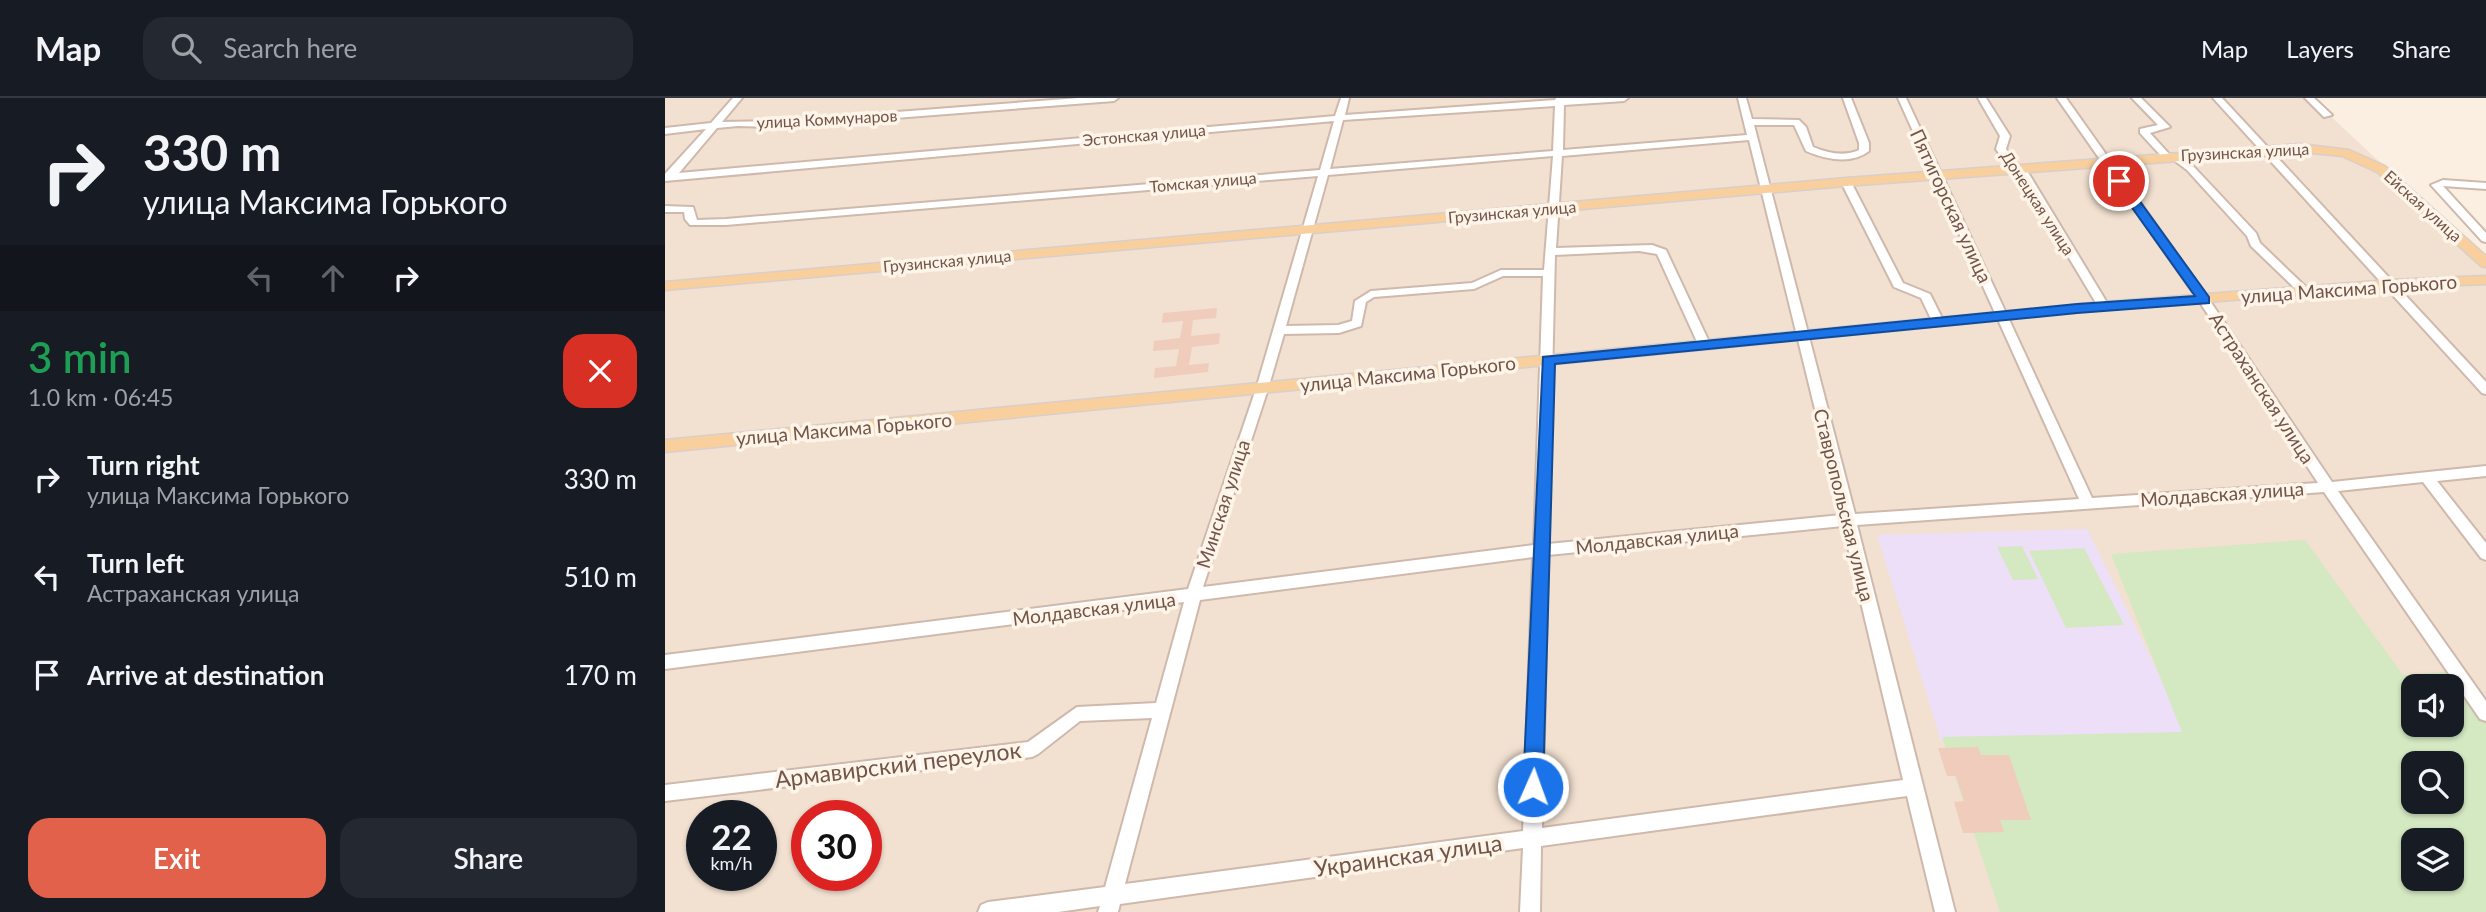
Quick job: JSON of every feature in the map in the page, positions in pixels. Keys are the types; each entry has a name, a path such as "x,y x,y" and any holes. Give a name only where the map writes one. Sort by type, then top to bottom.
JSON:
{"main road":[{"name":"Грузинская улица","path":"665,286 2104,161 2265,149 2317,148 2359,157"},
{"name":"Ейская улица","path":"2359,157 2389,175 2485,262"},
{"name":"улица Максима Горького","path":"665,446 2103,306 2482,279"}],"street":[{"path":"667,179 738,98"},
{"name":"улица Коммунаров","path":"665,131 738,123 779,124 1114,98"},
{"name":"Минская улица","path":"1110,904 1193,596 1262,389 1345,98"},
{"name":"Эстонская улица","path":"667,179 1339,118 1560,100 1624,98"},
{"name":"Ставропольская улица","path":"1742,98 1945,912"},
{"path":"1749,122 1790,120 1801,127 1809,149 1825,156 1858,155 1864,151 1864,143 1847,98"},
{"name":"Пятигорская улица","path":"1902,98 2088,503"},
{"name":"Донецкая улица","path":"1982,98 2005,136 2001,149 2024,174 2103,306"},
{"name":"Астраханская улица","path":"2061,98 2204,300 2328,487 2486,714"},
{"path":"2136,98 2165,127 2143,131 2170,156 2190,168 2252,235 2255,244 2307,292"},
{"path":"2217,98 2486,390"},
{"path":"2309,98 2327,115"},
{"path":"1530,912 1549,273 1552,209 1560,153 1560,100"},
{"name":"Томская улица","path":"665,209 689,209 690,219 694,223 708,223 1753,137"},
{"path":"1846,182 1898,285 1926,296 1938,322"},
{"path":"2486,186 2443,183 2436,186 2486,239"},
{"path":"1550,252 1639,248 1652,248 1661,252 1703,344"},
{"path":"1278,330 1339,328 1357,323 1361,301 1371,294 1474,286 1501,273 1549,273"},
{"name":"Молдавская улица","path":"665,662 1541,551 1849,520 2328,487 2486,471"},
{"path":"2426,477 2486,554"},
{"name":"Армавирский переулок","path":"665,793 1032,749 1077,714 1162,710"},
{"name":"Украинская улица","path":"988,912 1110,904 1531,839 1912,787"}],"shaded area":[{"path":"665,98 2311,98 2486,261 2486,912 665,912"},
{"path":"2087,529 2188,733 1941,741 1877,535"}],"green space":[{"path":"2305,540 2402,674 2401,737 2464,737 2464,687 2486,720 2486,912 2000,912 1942,737 2182,732 2111,554"},
{"path":"2022,546 2038,579 2013,580 1997,547"},
{"path":"2084,548 2124,625 2066,628 2029,551"},
{"path":"2453,671 2455,674 2416,674"}],"building":[{"path":"1217,308 1216,318 1193,320 1191,336 1220,333 1219,344 1192,347 1189,365 1209,363 1208,372 1154,378 1155,368 1176,366 1179,349 1153,351 1154,341 1180,338 1183,321 1162,323 1163,313"},
{"path":"1978,747 1981,755 2009,755 2031,820 2000,820 2004,832 1963,833 1954,802 1964,801 1956,776 1947,776 1938,748"}],"route":[{"path":"1533,787 1548,360 2077,309 2204,300 2119,181"}]}
